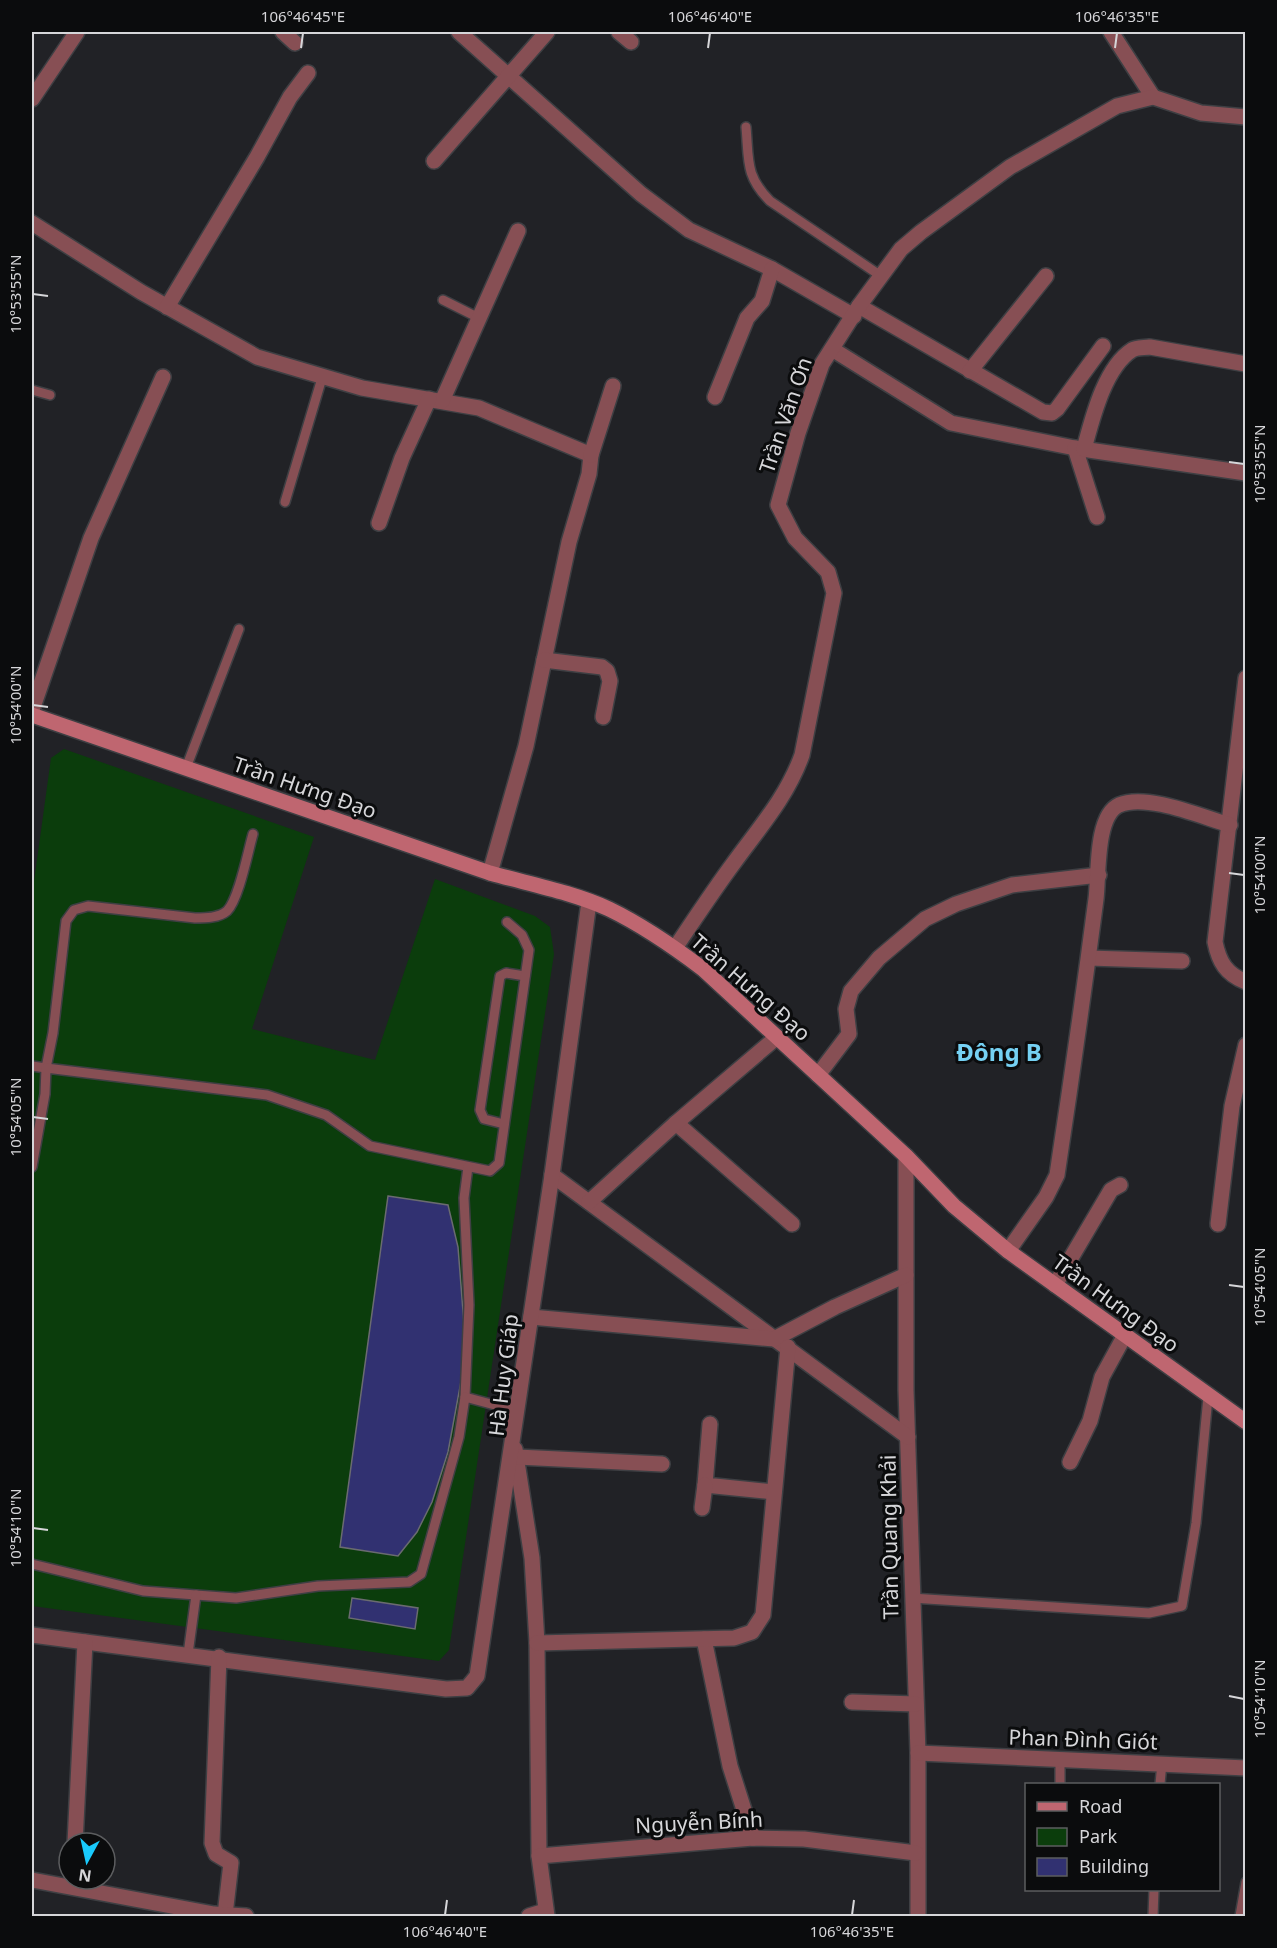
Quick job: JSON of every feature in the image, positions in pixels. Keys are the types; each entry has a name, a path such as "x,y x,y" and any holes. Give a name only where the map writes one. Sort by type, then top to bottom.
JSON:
{"main road":[{"name":"Trần Hưng Đạo","path":"32,715 490,873 610,909 675,948 703,969 906,1156 954,1206 1008,1251 1245,1422"}],"street":[{"path":"32,99 77,32"},
{"path":"283,32 295,43"},
{"path":"459,32 641,194 689,230 856,311 970,370 1043,412 1052,413 1103,346"},
{"path":"434,162 547,32"},
{"path":"619,32 631,42"},
{"path":"1111,32 1153,97 1201,113 1245,117"},
{"path":"167,307 257,157 290,97 308,73"},
{"name":"Trần Văn Ơn","path":"675,948 734,862 775,810 795,776 802,755 834,593 828,572 795,538 778,505 798,434 822,364 856,311 901,249 921,232 1010,167 1117,106 1153,97"},
{"path":"32,223 167,307 257,357 322,378 479,408 591,455"},
{"path":"379,523 402,458 436,400 479,318 518,231"},
{"path":"716,397 747,318 762,301 772,269"},
{"path":"970,370 1046,276"},
{"path":"1097,517 1079,449 1096,405 1124,357 1134,348 1150,347 1245,364"},
{"path":"831,349 951,423 1079,449 1245,472"},
{"path":"32,710 91,538 163,377"},
{"path":"490,873 526,746 591,455 613,386"},
{"path":"544,660 602,668 607,671 610,681 603,717"},
{"path":"1245,678 1240,783 1230,825 1215,942 1219,961 1235,978 1245,982"},
{"path":"1008,1251 1046,1197 1057,1175 1089,958 1104,825 1110,812 1119,805 1146,802 1230,825"},
{"path":"818,1075 849,1034 846,1009 851,991 879,958 925,919 956,904 1012,885 1099,875"},
{"name":"Hà Huy Giáp","path":"539,1856 537,1643 531,1558 513,1440 589,902"},
{"path":"1089,958 1182,961"},
{"path":"589,1202 676,1123 777,1037"},
{"path":"1218,1224 1232,1106 1245,1045"},
{"path":"676,1123 792,1224"},
{"name":"Trần Quang Khải","path":"906,1156 911,1599 918,1753 916,1852 918,1917"},
{"path":"552,1175 774,1339 789,1347 908,1437"},
{"path":"1055,1285 1111,1190 1120,1185"},
{"path":"531,1317 774,1339 835,1307 906,1275"},
{"path":"1070,1462 1090,1421 1102,1377 1125,1335"},
{"path":"537,1643 734,1638 752,1632 763,1615 789,1347"},
{"path":"702,1508 710,1424"},
{"path":"32,1635 219,1657 446,1689 467,1688 477,1676 481,1657 513,1440"},
{"path":"517,1457 662,1464"},
{"path":"705,1485 774,1492"},
{"path":"704,1639 730,1766 753,1838"},
{"path":"76,1831 85,1642"},
{"path":"219,1657 212,1843 216,1854 231,1863 225,1915"},
{"path":"852,1702 916,1704"},
{"name":"Phan Đình Giót","path":"918,1753 1245,1768"},
{"name":"Nguyễn Bính","path":"539,1856 753,1838 804,1839 916,1852"},
{"path":"529,1917 546,1914 539,1856"},
{"path":"32,1880 57,1882"},
{"path":"110,1891 225,1915 246,1917"}],"lane":[{"path":"746,126 750,173 756,187 770,201 881,276"},
{"path":"443,300 479,318"},
{"path":"285,502 322,378"},
{"path":"32,390 50,395"},
{"path":"186,768 239,629"},
{"path":"32,1167 45,1094 46,1068 53,1033 66,921 74,910 88,906 195,918 227,911 234,899 253,834"},
{"path":"32,1066 267,1095 326,1115 370,1146 490,1171 499,1163 528,943 507,922"},
{"path":"504,1124 481,1117 482,1099 500,976 506,973 525,976"},
{"path":"32,1564 143,1591 237,1598 318,1586 409,1582 421,1574 459,1437 465,1397 468,1286 463,1233 468,1167"},
{"path":"465,1397 517,1411"},
{"path":"911,1599 1149,1613 1182,1606 1196,1524 1208,1397"},
{"path":"188,1654 196,1595"},
{"path":"1060,1759 1060,1783"},
{"path":"1161,1783 1162,1763"},
{"path":"1240,1917 1245,1882"},
{"path":"1153,1917 1154,1891"}],"green space":[{"path":"64,749 314,837 252,1029 375,1060 435,879 535,916 550,927 554,954 449,1650 439,1661 32,1606 32,896 51,758"}],"building":[{"path":"388,1196 448,1205 458,1247 465,1337 462,1376 448,1452 432,1502 417,1532 398,1556 340,1547"},
{"path":"352,1598 418,1608 415,1629 349,1618"}],"district":[{"name":"Đông B","path":"999,1051"}]}
